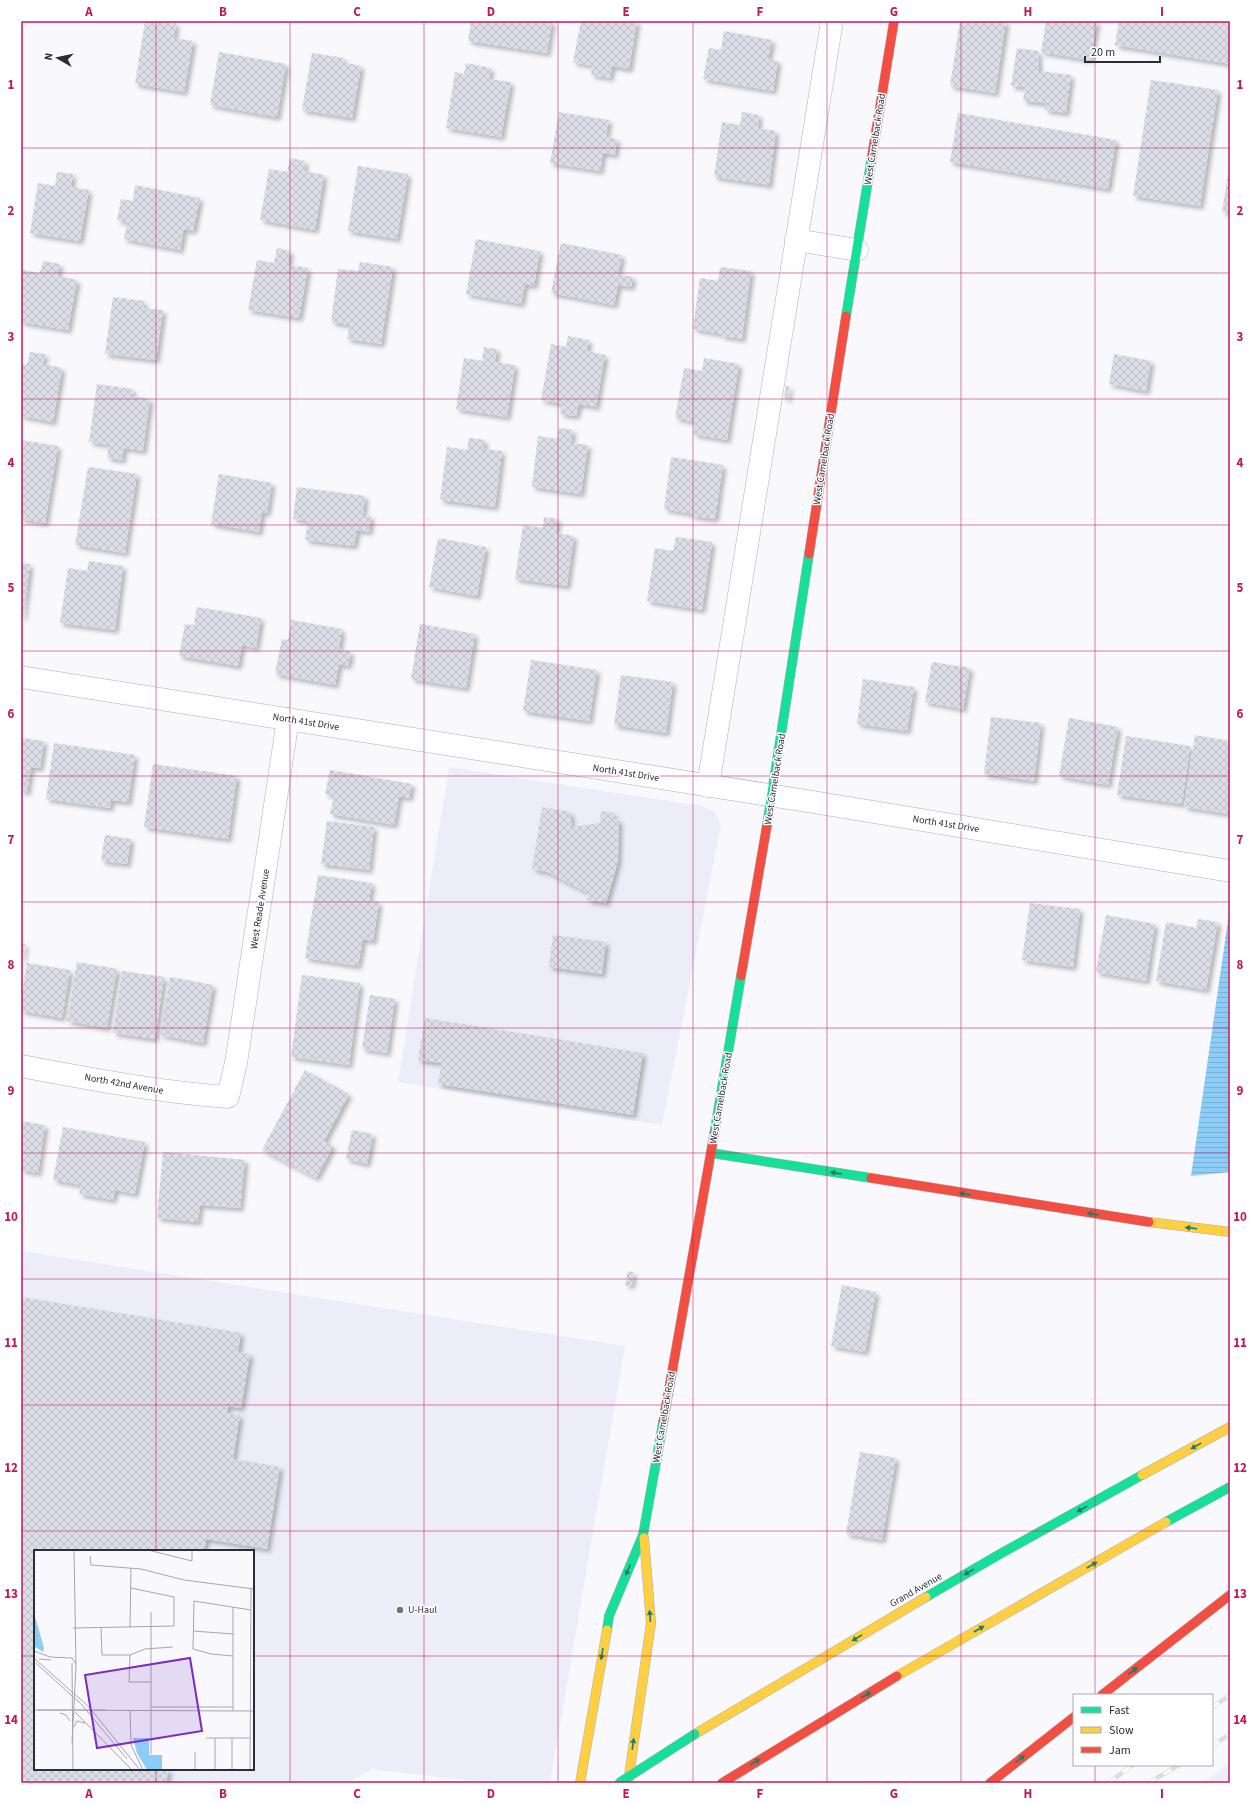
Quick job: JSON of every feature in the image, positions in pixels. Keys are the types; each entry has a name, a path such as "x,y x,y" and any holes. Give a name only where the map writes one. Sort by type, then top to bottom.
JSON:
{"main road":[{"name":"West Camelback Road","path":"580,1783 609,1616 644,1535 772,796 894,21"},
{"path":"711,1153 1132,1220 1230,1232"},
{"name":"Grand Avenue","path":"619,1783 695,1734 1000,1554 1230,1427"},
{"path":"722,1783 830,1716 980,1628 1230,1487"},
{"name":"West Camelback Road","path":"628,1783 650,1622 644,1535"},
{"path":"1103,1694 1230,1595"},
{"path":"990,1783 1073,1718"}],"street":[{"path":"708,786 832,21"},
{"path":"796,240 857,250"},
{"name":"North 41st Drive","path":"21,677 772,796 1230,871"},
{"name":"West Reade Avenue","path":"228,1097 236,1063 288,719"},
{"name":"North 42nd Avenue","path":"21,1066 137,1088 182,1094 228,1097"}],"shaded area":[{"path":"449,767 701,806 715,812 721,825 662,1125 398,1082"},
{"path":"21,1251 625,1346 550,1783 489,1783 372,1769 347,1783 21,1783"},
{"path":"1230,1763 1230,1783 1203,1783"}],"water":[{"path":"1230,907 1230,1172 1191,1176"}],"building":[{"path":"145,21 176,23 174,38 193,41 184,92 135,84"},
{"path":"471,21 552,21 547,53 468,41"},
{"path":"581,21 637,21 629,69 612,66 610,78 591,75 592,66 573,62"},
{"path":"960,21 1006,21 995,93 950,86"},
{"path":"1046,21 1097,21 1090,60 1041,52"},
{"path":"1119,21 1230,21 1230,64 1115,45"},
{"path":"724,31 772,40 768,59 778,61 773,91 703,79 709,48 721,50"},
{"path":"1017,48 1038,51 1039,71 1071,75 1066,113 1045,110 1045,103 1023,101 1025,87 1011,86"},
{"path":"219,52 286,64 277,117 210,105"},
{"path":"312,53 344,58 343,62 361,66 352,118 302,110"},
{"path":"466,63 491,68 489,79 511,82 501,137 446,128 455,72 464,74"},
{"path":"1151,80 1218,90 1200,206 1133,196"},
{"path":"559,112 609,120 606,137 617,139 615,155 603,153 600,171 550,163"},
{"path":"742,112 759,115 758,128 776,131 769,185 714,177 722,122 740,125"},
{"path":"958,113 1116,140 1108,189 950,162"},
{"path":"290,158 305,161 304,171 324,175 315,230 260,220 269,169 287,172"},
{"path":"358,166 408,174 397,239 348,231"},
{"path":"1230,168 1230,213 1222,212"},
{"path":"57,172 73,174 71,187 89,190 80,241 30,233 38,183 55,186"},
{"path":"135,185 200,198 193,231 184,229 180,250 124,239 127,222 117,220 121,199 133,201"},
{"path":"476,239 540,251 534,286 525,284 521,304 466,294"},
{"path":"561,243 622,255 618,274 633,277 631,287 618,285 614,305 551,293"},
{"path":"277,248 290,251 288,265 308,268 299,318 248,310 257,260 274,263"},
{"path":"43,261 60,264 58,276 77,280 68,330 21,322 21,279 23,270 40,273"},
{"path":"360,262 393,267 381,344 347,339 350,325 331,322 338,269 358,271"},
{"path":"720,267 751,271 742,339 693,329 700,278 718,281"},
{"path":"113,297 144,301 143,308 163,310 156,360 105,354"},
{"path":"568,336 589,340 587,351 605,355 596,407 579,404 576,416 560,414 562,404 541,400 551,344 566,347"},
{"path":"484,347 497,349 495,362 515,365 507,417 456,409 464,358 482,361"},
{"path":"30,352 45,354 43,364 62,368 53,422 21,416 21,363 27,365"},
{"path":"1114,354 1151,361 1146,391 1109,384"},
{"path":"704,358 739,364 727,440 693,434 695,422 675,418 684,368 702,371"},
{"path":"97,384 133,389 132,396 150,399 143,451 124,448 122,460 107,458 109,445 89,442"},
{"path":"786,386 789,386 788,399 784,398"},
{"path":"559,428 573,430 571,443 588,445 581,494 532,487 538,436 557,439"},
{"path":"469,438 485,440 483,449 502,451 495,507 440,500 447,447 467,450"},
{"path":"21,440 58,446 45,523 21,519"},
{"path":"671,457 723,465 715,519 692,516 693,514 664,509"},
{"path":"88,467 137,474 125,553 75,545"},
{"path":"219,474 272,483 267,513 262,512 259,532 211,524"},
{"path":"297,487 365,496 363,515 371,516 369,532 357,530 354,546 305,540 308,521 293,519"},
{"path":"544,517 558,519 556,533 574,536 567,586 515,579 523,525 543,528"},
{"path":"676,537 712,542 702,610 647,601 655,548 673,551"},
{"path":"438,538 486,547 477,596 429,587"},
{"path":"89,561 123,566 115,630 60,623 68,568 87,571"},
{"path":"21,563 30,564 23,618 21,617"},
{"path":"197,607 261,618 256,648 242,645 238,666 179,656 185,624 194,625"},
{"path":"291,620 342,629 339,649 351,652 348,666 339,664 335,685 275,674 282,639 288,640"},
{"path":"420,624 475,634 466,688 411,679"},
{"path":"531,660 597,670 589,721 523,711"},
{"path":"932,662 970,668 963,709 925,702"},
{"path":"621,675 673,682 666,733 614,725"},
{"path":"863,679 914,687 907,731 857,724"},
{"path":"991,717 1041,723 1034,781 984,774"},
{"path":"1069,718 1118,727 1108,785 1059,776"},
{"path":"1195,735 1230,741 1230,814 1184,807"},
{"path":"1126,736 1190,746 1182,804 1117,795"},
{"path":"21,738 44,741 40,768 31,767 27,792 21,791"},
{"path":"54,743 135,755 128,802 111,800 110,808 46,799"},
{"path":"153,764 237,776 228,839 144,827"},
{"path":"330,770 412,784 409,798 399,796 394,825 330,814 334,796 325,794"},
{"path":"542,807 570,812 572,827 600,823 601,811 614,813 613,819 619,820 618,861 606,903 587,900 588,893 547,872 532,869"},
{"path":"327,821 374,827 369,870 321,864"},
{"path":"105,835 131,839 127,864 101,861"},
{"path":"318,875 372,883 369,901 379,902 373,941 363,939 358,966 305,958"},
{"path":"1030,903 1080,909 1073,967 1022,960"},
{"path":"1106,915 1155,924 1146,981 1096,972"},
{"path":"1198,919 1218,922 1206,990 1156,981 1166,922 1196,928"},
{"path":"553,935 606,942 602,974 549,967"},
{"path":"21,943 25,944 22,962 21,962"},
{"path":"77,962 117,969 107,1028 67,1021"},
{"path":"27,963 70,970 62,1018 21,1011 21,998"},
{"path":"122,971 164,977 155,1039 113,1033"},
{"path":"302,975 360,983 349,1065 291,1057"},
{"path":"170,977 213,985 203,1043 160,1035"},
{"path":"370,995 395,999 387,1053 362,1049"},
{"path":"425,1018 643,1053 633,1115 438,1084 442,1063 418,1060"},
{"path":"305,1070 349,1094 324,1141 333,1146 316,1178 262,1150"},
{"path":"21,1121 45,1125 38,1173 21,1170"},
{"path":"63,1127 145,1142 135,1194 115,1190 113,1200 79,1194 81,1185 53,1180"},
{"path":"352,1130 373,1134 367,1164 346,1159"},
{"path":"163,1152 245,1160 240,1208 200,1205 198,1222 157,1218"},
{"path":"628,1271 633,1272 632,1284 625,1286"},
{"path":"842,1285 876,1292 865,1352 831,1346"},
{"path":"21,1297 241,1333 238,1352 250,1354 241,1408 228,1406 227,1413 240,1415 233,1459 280,1467 267,1549 206,1539 204,1550 34,1550 34,1770 169,1770 166,1783 21,1783"},
{"path":"860,1452 896,1458 882,1540 846,1534"}],"railway":[{"path":"1213,1707 1230,1695"},
{"path":"1213,1745 1230,1734"},
{"path":"1108,1783 1132,1766"},
{"path":"1148,1783 1177,1766"}],"traffic: fast":[{"path":"846,316 872,156"},
{"path":"767,825 809,554"},
{"path":"714,1135 741,976"},
{"path":"711,1153 871,1178"},
{"path":"607,1630 609,1616 643,1535 663,1423"},
{"path":"926,1597 1142,1475"},
{"path":"1166,1522 1230,1487"},
{"path":"619,1783 695,1734"}],"traffic: slow":[{"path":"1149,1222 1230,1232"},
{"path":"1142,1475 1230,1427"},
{"path":"897,1676 1166,1522"},
{"path":"628,1783 651,1623 644,1538"},
{"path":"695,1734 926,1597"},
{"path":"580,1783 607,1630"}],"traffic: jam":[{"path":"872,156 894,21"},
{"path":"809,554 846,316"},
{"path":"741,976 767,825"},
{"path":"663,1423 714,1135"},
{"path":"871,1178 1149,1222"},
{"path":"1103,1694 1230,1595"},
{"path":"722,1783 897,1676"},
{"path":"990,1783 1073,1718"}],"place":[{"name":"U-Haul","path":"400,1610"}]}
